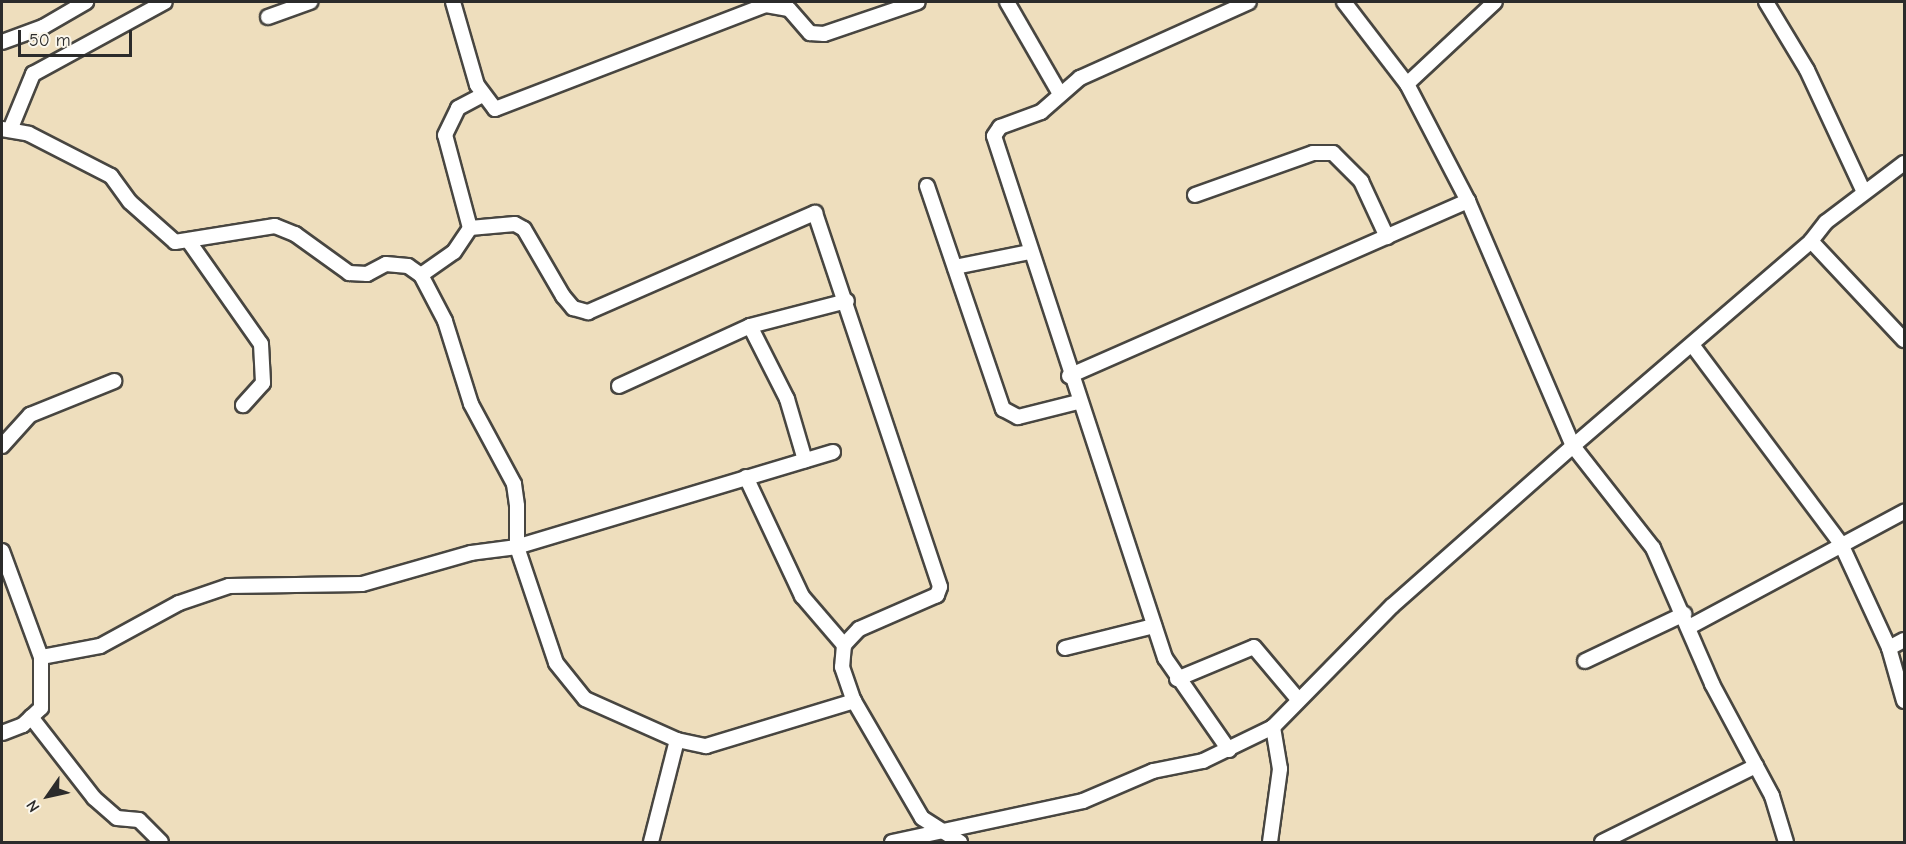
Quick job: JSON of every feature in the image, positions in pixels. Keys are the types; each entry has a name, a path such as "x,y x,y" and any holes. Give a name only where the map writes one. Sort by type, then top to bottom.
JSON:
{"street":[{"path":"2,42 43,27 86,2"},
{"path":"165,2 33,74 6,129 29,134 111,176 155,227 175,242 190,243 275,226 295,234 349,273 367,274 387,264 408,266 421,275 445,321 471,404 514,484 517,547 528,592 565,680 585,699 677,740 706,746 854,701"},
{"path":"268,17 310,2"},
{"path":"453,2 482,95 495,109 508,108 766,5 789,9 810,33 824,34 918,2"},
{"path":"1007,2 1059,92"},
{"path":"1229,750 1177,679 1154,626 1069,376 994,136 1000,127 1041,112 1059,92 1249,2"},
{"path":"1344,2 1407,84 1468,201 1573,446 1653,548 1688,620 1712,684 1756,766 1781,841"},
{"path":"1407,84 1495,2"},
{"path":"1766,2 1807,70 1864,192"},
{"path":"421,275 454,252 470,228 445,135 458,108 482,95"},
{"path":"1195,195 1313,153 1333,153 1357,175 1387,237"},
{"path":"892,843 938,829 1005,821 1072,804 1153,771 1229,750 1273,728 1297,698 1573,446 1693,346 1864,192 1905,162"},
{"path":"927,186 1007,414 1018,417 1078,402"},
{"path":"1069,376 1468,201"},
{"path":"470,228 515,224 524,229 562,296 573,308 588,312 815,213 847,301 940,587 937,595 884,616 844,645"},
{"path":"1811,241 1905,340"},
{"path":"190,243 261,345 263,383 243,405"},
{"path":"955,267 1030,252"},
{"path":"619,386 750,326 847,301"},
{"path":"750,326 787,399 805,460"},
{"path":"1693,346 1841,544 1889,648 1905,701"},
{"path":"2,446 30,415 114,381"},
{"path":"40,657 100,646 179,603 230,586 362,584 471,553 517,547 833,452"},
{"path":"746,477 802,596 844,645 842,667 854,701 922,819 960,843"},
{"path":"1585,661 1688,620 1905,512"},
{"path":"2,551 40,657 41,708 31,717 2,733"},
{"path":"1065,648 1154,626"},
{"path":"1889,648 1905,640"},
{"path":"1177,679 1254,647 1297,698"},
{"path":"31,717 94,798 117,818 139,820 161,843"},
{"path":"1270,843 1280,770 1273,728"},
{"path":"651,843 677,740"},
{"path":"1602,843 1756,766"}]}
